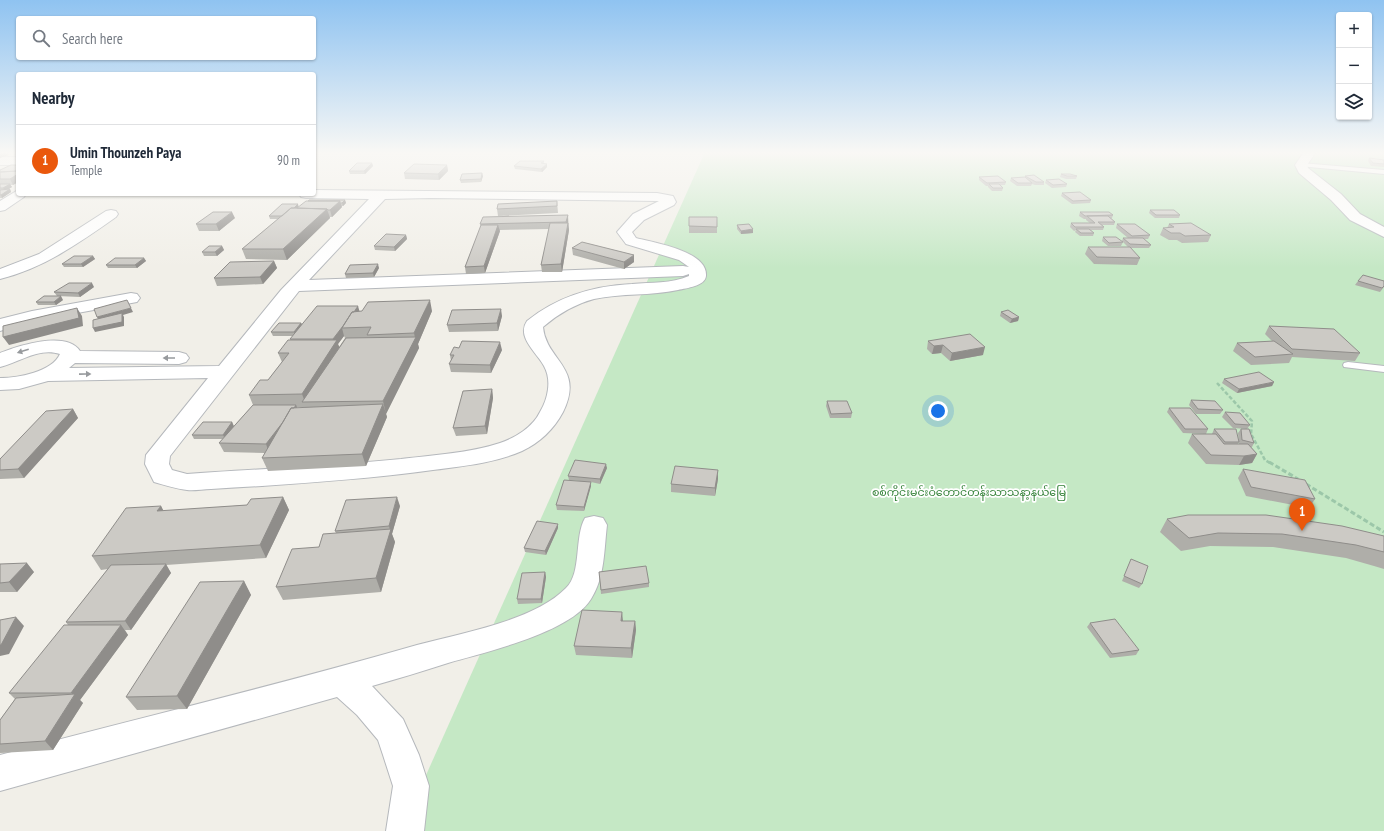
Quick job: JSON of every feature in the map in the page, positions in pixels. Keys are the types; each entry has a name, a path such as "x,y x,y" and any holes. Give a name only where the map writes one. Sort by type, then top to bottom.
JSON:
{"street":[{"path":"1328,191 1355,217 1384,234"},
{"path":"316,195 330,196 381,194 657,197 668,199 669,202 637,216 631,221 624,232 631,241 685,257 695,264 698,270 697,279 685,285 608,290 588,295 545,315 534,325 533,334 541,348 552,361 560,376 560,388 555,406 538,432 510,448 461,459 372,470 187,482 163,476 157,464 158,455 295,286 381,194"},
{"path":"0,206 16,196"},
{"path":"0,274 16,270 51,254 111,214"},
{"path":"295,286 698,270"},
{"path":"0,325 32,316 131,298"},
{"path":"0,361 31,349 48,346 70,351 70,357 62,366 46,375 27,381 0,384"},
{"path":"70,357 230,365"},
{"path":"46,375 230,365"},
{"path":"0,773 343,682 523,627 552,614 578,596 586,578 594,525"},
{"path":"343,682 369,704 391,730 411,786 405,831"}],"lane":[{"path":"1348,365 1384,369"}],"path":[{"path":"1218,383 1252,422 1251,434 1265,460 1331,498 1384,532"}],"green space":[{"name":"စစ်ကိုင်းမင်းဝံတောင်တန်းသာသနာ့နယ်မြေ","path":"688,191 1384,191 1384,831 401,831"}],"building":[{"path":"0,191 7,191 1,195"},
{"path":"1080,192 1091,200 1073,201 1062,193"},
{"path":"345,200 340,203 340,201 308,201"},
{"path":"306,201 340,201 330,210 297,208"},
{"path":"557,201 557,206 497,209 498,204"},
{"path":"282,204 298,204 282,216 269,216"},
{"path":"291,208 327,209 283,249 242,249"},
{"path":"1150,210 1174,210 1180,215 1156,215"},
{"path":"213,212 232,212 216,224 196,224"},
{"path":"1080,212 1109,212 1113,215 1085,216"},
{"path":"568,215 566,222 480,224 483,217"},
{"path":"1087,216 1108,216 1115,222 1098,222 1104,227 1075,227 1071,223 1095,223"},
{"path":"689,217 717,217 717,227 689,226"},
{"path":"550,223 568,223 561,264 541,265"},
{"path":"1191,223 1211,235 1185,236 1180,233 1171,233 1163,228 1174,227 1169,224"},
{"path":"749,224 753,229 741,231 737,225"},
{"path":"1117,224 1135,224 1150,235 1132,236"},
{"path":"481,225 498,225 484,266 465,267"},
{"path":"1076,229 1089,229 1094,233 1081,233"},
{"path":"386,234 406,235 394,247 374,246"},
{"path":"1103,237 1116,237 1123,242 1109,243"},
{"path":"1123,238 1143,238 1151,245 1130,244"},
{"path":"582,242 634,255 624,262 572,248"},
{"path":"209,246 222,246 215,252 202,252"},
{"path":"1088,247 1130,247 1140,258 1097,257"},
{"path":"74,256 93,256 81,264 62,264"},
{"path":"115,258 144,258 135,265 106,265"},
{"path":"274,261 260,277 214,278 230,262"},
{"path":"378,264 373,273 345,274 350,265"},
{"path":"1363,275 1384,281 1384,286 1382,288 1358,281"},
{"path":"69,283 92,283 78,293 54,292"},
{"path":"44,296 61,296 54,302 36,302"},
{"path":"127,300 131,308 97,317 94,309"},
{"path":"430,300 414,333 367,335 371,327 342,328 352,312 362,311 368,302"},
{"path":"317,306 358,306 333,339 290,339"},
{"path":"77,308 79,318 3,337 3,326"},
{"path":"501,309 497,323 447,325 452,310"},
{"path":"1008,310 1019,317 1012,319 1001,312"},
{"path":"122,313 122,322 93,328 93,320"},
{"path":"279,323 301,323 294,332 271,332"},
{"path":"1269,326 1334,329 1360,353 1292,349"},
{"path":"970,334 985,347 952,353 943,345 934,346 928,341"},
{"path":"416,337 383,401 302,402 346,338"},
{"path":"288,340 337,340 302,394 249,395 260,380 268,380 289,353 278,353"},
{"path":"462,341 500,342 490,365 449,364 454,355 450,355 454,347 459,348"},
{"path":"1274,341 1293,354 1255,357 1237,343"},
{"path":"1259,372 1274,382 1239,389 1224,379"},
{"path":"492,389 485,426 453,428 463,391"},
{"path":"1191,400 1215,401 1223,410 1198,409"},
{"path":"827,401 847,401 852,413 831,414"},
{"path":"383,404 362,454 262,458 291,408"},
{"path":"253,405 296,405 294,408 291,408 283,422 266,444 219,443"},
{"path":"1169,408 1190,408 1208,429 1185,429"},
{"path":"73,409 18,469 0,470 0,459 46,411"},
{"path":"1225,412 1240,413 1250,425 1235,424"},
{"path":"203,422 232,422 223,435 192,435"},
{"path":"1214,429 1236,429 1239,442 1225,442"},
{"path":"1241,429 1249,429 1254,443 1242,440"},
{"path":"1192,434 1216,434 1224,444 1248,444 1257,454 1244,456 1211,455"},
{"path":"575,460 606,464 600,479 568,476"},
{"path":"675,466 718,470 715,488 671,484"},
{"path":"1243,469 1305,480 1315,499 1251,487"},
{"path":"564,480 591,482 584,507 556,505"},
{"path":"283,497 260,545 92,556 126,508 161,506 157,511 247,505 251,499"},
{"path":"397,497 389,526 335,531 346,500"},
{"path":"1188,515 1266,515 1342,526 1384,536 1384,552 1356,545 1282,534 1218,533 1189,538 1167,519"},
{"path":"537,521 558,524 545,551 524,548"},
{"path":"391,529 376,578 276,587 292,549 319,547 323,534"},
{"path":"1131,559 1148,566 1142,584 1124,576"},
{"path":"27,563 9,582 0,583 0,564"},
{"path":"166,564 125,621 66,622 111,565"},
{"path":"646,566 649,583 601,590 599,572"},
{"path":"545,572 541,599 517,599 522,573"},
{"path":"244,581 177,696 126,697 200,582"},
{"path":"582,610 622,612 621,621 635,621 631,648 574,646"},
{"path":"16,617 1,645 0,645 0,620"},
{"path":"1115,619 1139,650 1112,654 1090,623"},
{"path":"64,625 121,625 71,693 9,693"},
{"path":"75,694 45,741 0,744 0,720 16,698"}],"place":[{"name":"Umin Thounzeh Paya","path":"1302,531"}]}
